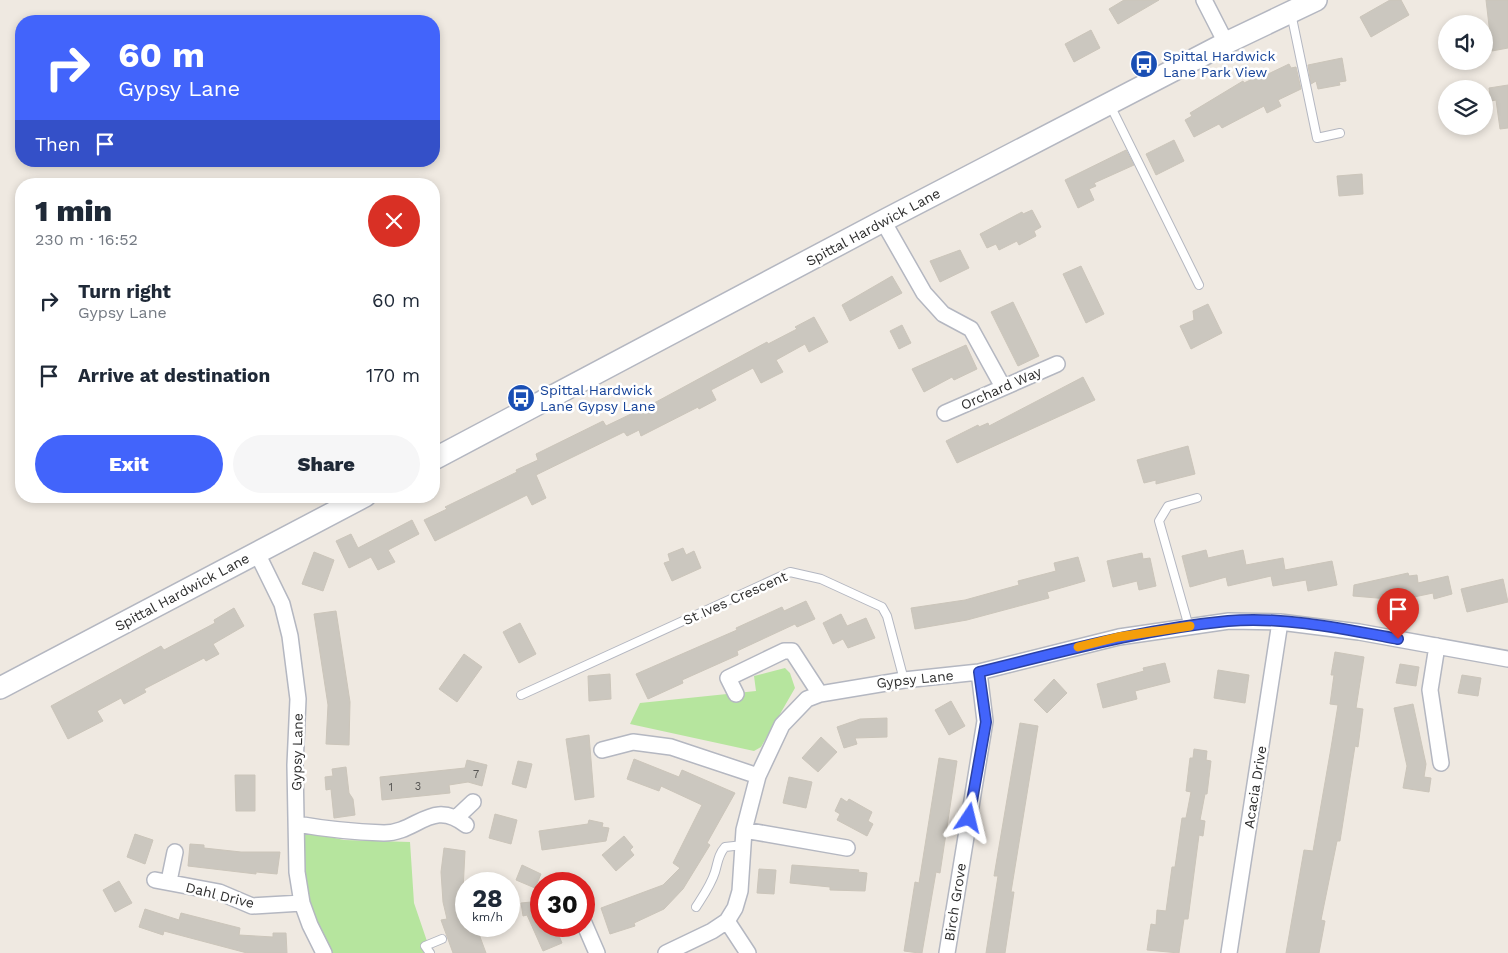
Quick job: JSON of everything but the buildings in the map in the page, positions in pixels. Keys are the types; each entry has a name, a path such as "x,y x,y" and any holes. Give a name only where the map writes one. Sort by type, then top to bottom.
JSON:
{"street":[{"path":"1204,0 1226,43"},
{"name":"Spittal Hardwick Lane","path":"440,456 882,221 1226,43 1316,0"},
{"path":"882,221 924,293 943,314 971,329 1003,387"},
{"name":"Orchard Way","path":"945,413 1057,364"},
{"name":"Spittal Hardwick Lane","path":"0,688 351,503"},
{"name":"Gypsy Lane","path":"257,553 282,604 291,644 298,700 295,765 297,872 302,903 310,925 324,953"},
{"name":"Gypsy Lane","path":"727,921 735,908 740,891 743,838 758,776 782,725 807,699 820,694 904,680 979,672 1118,637 1229,621 1280,622 1359,632 1508,659"},
{"name":"Acacia Drive","path":"1229,953 1280,622"},
{"path":"1436,646 1430,690 1440,763"},
{"path":"736,694 728,678 784,651 792,651 820,694"},
{"name":"Birch Grove","path":"947,953 986,722 979,672"},
{"path":"602,750 633,742 671,747 758,776"},
{"path":"297,824 321,828 386,833 400,830 431,815 461,821 473,802"},
{"path":"743,838 847,848"},
{"name":"Dahl Drive","path":"175,852 162,880 187,887 219,892 252,906 302,903"},
{"path":"666,953 712,931 727,921 748,953"},
{"path":"590,937 597,953"}],"lane":[{"path":"1290,11 1317,138 1340,133"},
{"path":"1109,103 1199,285"},
{"path":"1189,627 1159,521 1168,506 1197,498"},
{"name":"St Ives Crescent","path":"521,695 790,572 821,579 882,607 904,680"},
{"path":"696,907 707,890 718,855 725,847 743,838"},
{"path":"430,953 425,946 442,939"}],"green space":[{"path":"785,668 790,673 795,688 761,747 754,751 630,724 640,703 756,691 754,676"},
{"path":"297,830 344,840 410,842 414,903 431,953 324,953 310,925"}],"slow traffic":[{"path":"1078,647 1118,637 1190,626"}],"place":[{"name":"Spittal Hardwick Lane Park View","path":"1144,64"},
{"name":"Spittal Hardwick Lane Gypsy Lane","path":"521,398"}],"route":[{"path":"969,818 986,722 979,672 1118,637 1229,621 1280,622 1398,639"}]}
